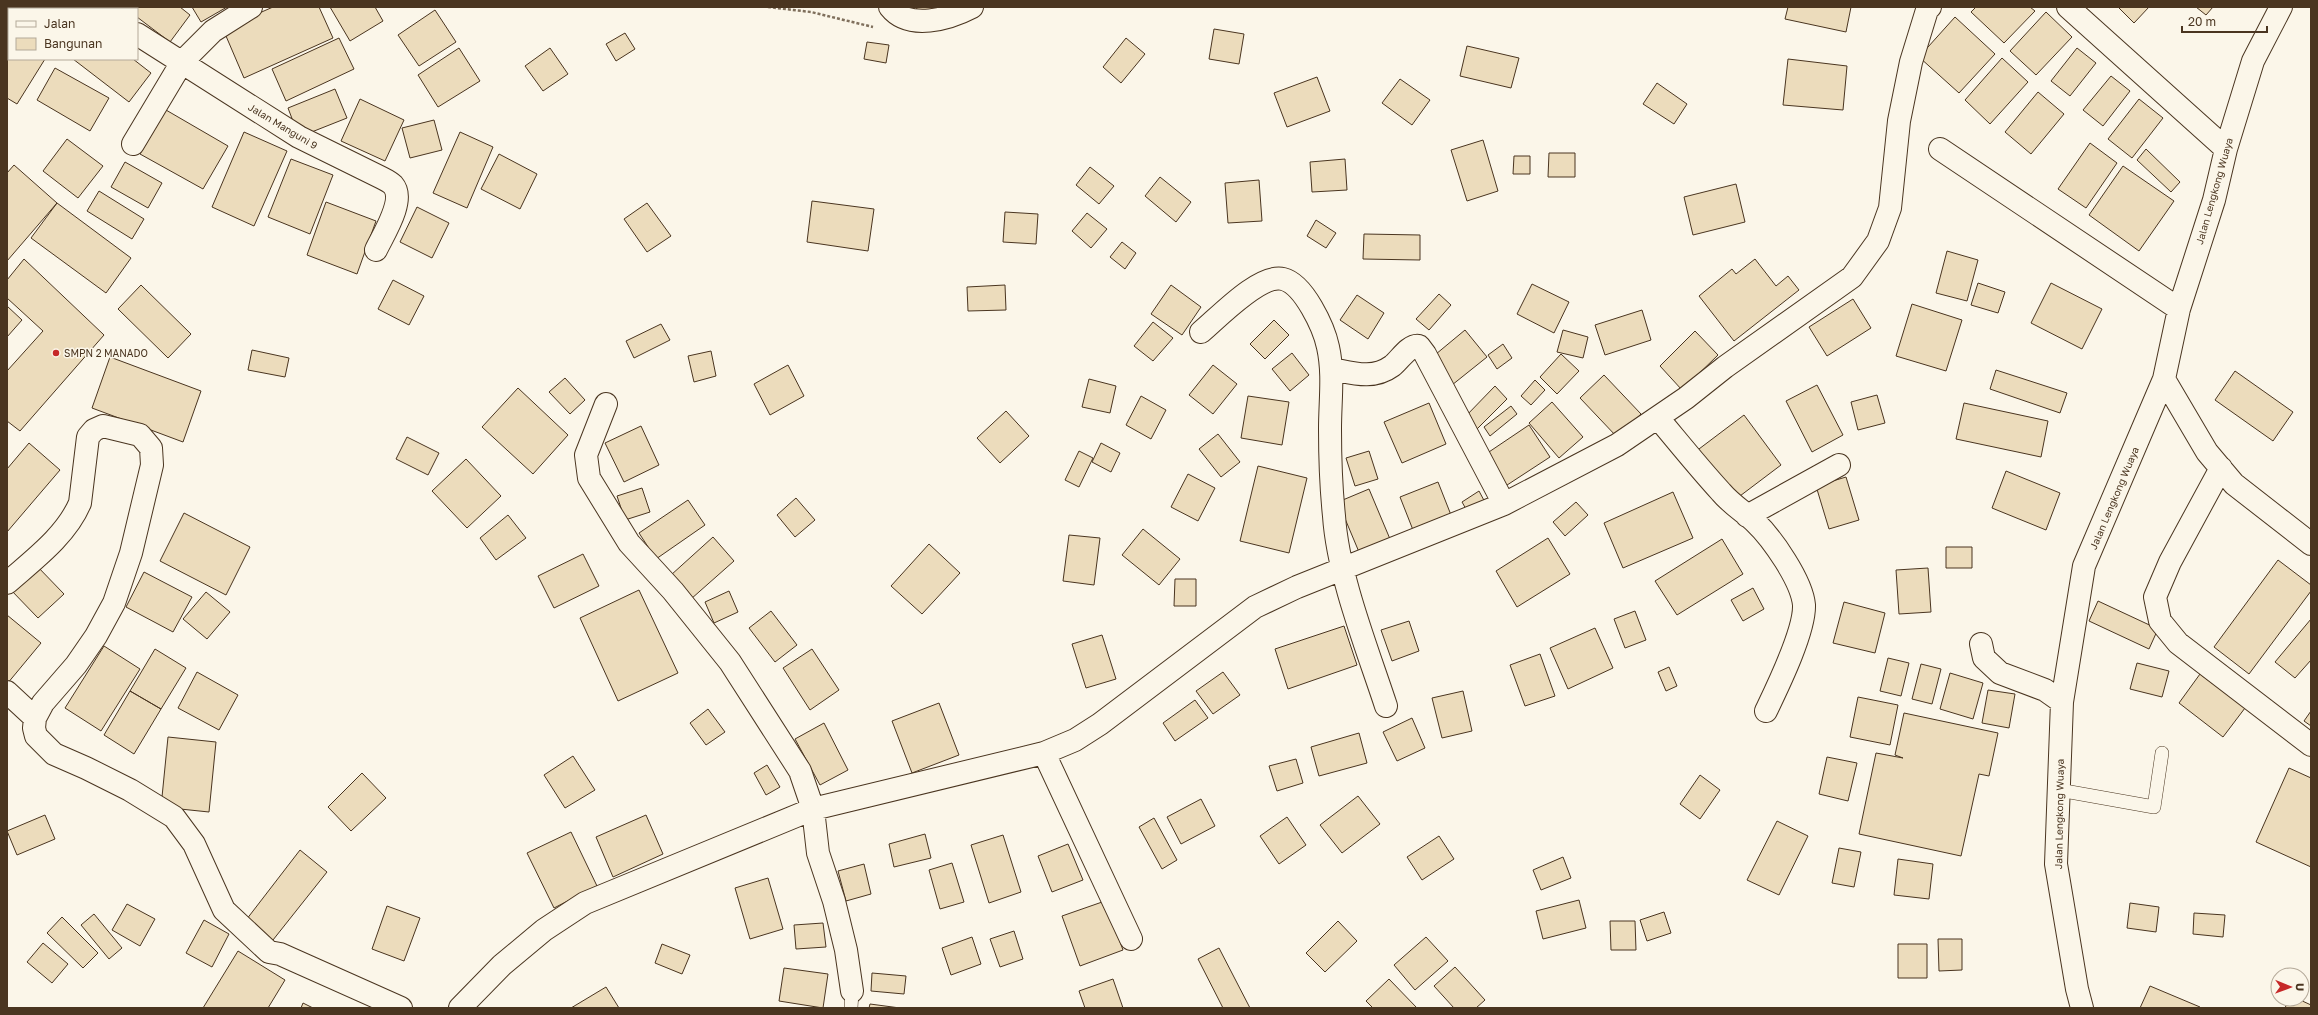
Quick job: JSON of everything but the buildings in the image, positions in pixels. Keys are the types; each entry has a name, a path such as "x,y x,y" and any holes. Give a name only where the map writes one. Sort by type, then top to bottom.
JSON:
{"street":[{"path":"133,144 182,62 213,32 251,7"},
{"path":"893,11 929,22 972,7"},
{"path":"460,1008 502,965 544,930 585,903 813,809 1044,753 1075,740 1100,724 1255,607 1504,504 1617,445 1658,418 1852,277 1878,241 1890,208 1899,121 1911,62 1927,10 1930,7"},
{"path":"2068,7 2226,150"},
{"name":"Jalan Lengkong Wuaya","path":"2082,1008 2077,989 2056,864 2062,702 2084,566 2164,379 2179,309 2214,200 2226,150 2252,61 2280,7"},
{"name":"Jalan Manguni 9","path":"138,35 299,138 394,185 397,197 395,212 376,250"},
{"path":"1940,149 2179,309"},
{"path":"1201,332 1259,284 1269,279 1283,279 1290,282 1302,293 1318,320 1328,346 1332,369 1330,429 1334,518 1343,570 1386,706"},
{"path":"1332,369 1369,376 1392,366 1410,348 1418,346 1425,354 1504,504"},
{"path":"2164,379 2207,452 2234,484 2311,544"},
{"path":"606,404 586,455 589,478 629,543 673,591 730,662 800,771 813,809 818,853 834,901 844,943 851,1000"},
{"path":"1658,418 1721,493 1766,535 1787,565 1797,583 1804,606 1796,638 1766,711"},
{"path":"7,583 45,549 76,511 80,503 88,436 94,430 104,426 140,435 151,448 152,465 131,553 114,603 96,636 76,665 43,703 35,718 34,728 36,736 54,754 130,790 174,817 194,844 224,910 269,952 280,954 401,1008"},
{"path":"1747,516 1839,465"},
{"path":"2221,468 2170,562 2155,597 2160,622 2178,643 2311,745"},
{"path":"1981,644 1984,658 2000,673 2045,690 2062,702"},
{"path":"7,692 35,718"},
{"path":"1044,753 1131,939"}],"lane":[{"path":"2059,790 2154,807 2162,753"}],"path":[{"path":"768,7 811,12 871,28 893,11"}],"place":[{"name":"SMPN 2 MANADO","path":"56,353"}]}
